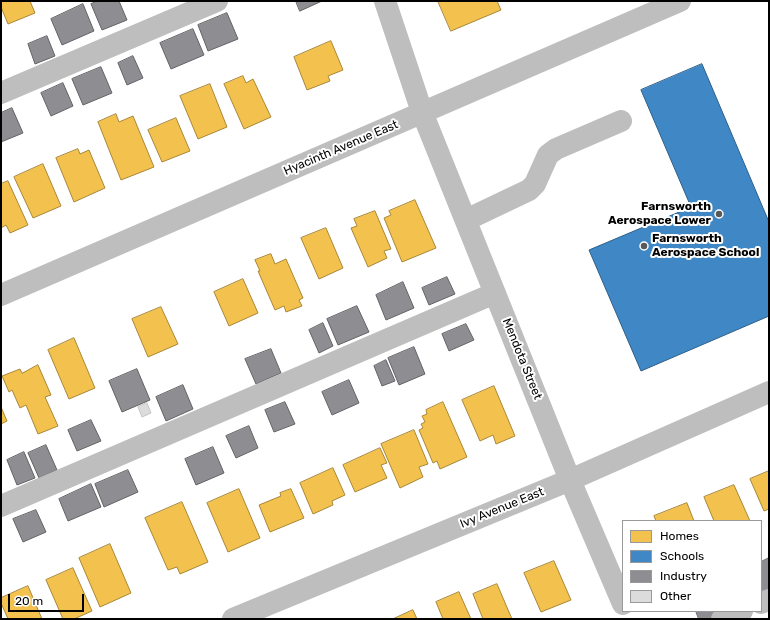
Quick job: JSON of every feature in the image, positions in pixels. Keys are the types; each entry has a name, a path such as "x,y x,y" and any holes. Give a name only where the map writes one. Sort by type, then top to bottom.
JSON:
{"street":[{"path":"1,93 217,1"},
{"name":"Mendota Street","path":"385,1 422,112 570,480 622,602"},
{"name":"Hyacinth Avenue East","path":"1,295 680,1"},
{"path":"466,220 529,190 535,184 548,155 556,149 621,121"},
{"path":"1,506 495,293"},
{"name":"Ivy Avenue East","path":"233,619 570,480 769,392"},
{"path":"722,619 740,612"}],"building: Homes":[{"path":"1,1 30,1 35,13 8,24 1,7"},
{"path":"438,1 497,1 501,10 451,31"},
{"path":"331,41 343,70 328,76 330,81 307,90 294,57"},
{"path":"243,76 246,83 253,79 271,117 244,129 224,84"},
{"path":"210,84 227,127 198,139 180,96"},
{"path":"116,114 119,122 133,116 154,167 121,180 98,122"},
{"path":"176,118 190,151 162,162 148,130"},
{"path":"78,149 80,154 89,150 105,188 74,202 56,158"},
{"path":"43,164 61,206 33,218 14,177"},
{"path":"8,181 28,225 10,233 6,225 1,228 1,184"},
{"path":"415,200 436,248 402,262 384,218 391,215 389,211"},
{"path":"375,211 391,249 384,251 387,258 368,267 351,228 357,226 354,219"},
{"path":"326,228 343,268 319,279 301,238"},
{"path":"271,254 275,264 286,259 303,298 299,300 302,306 286,312 284,306 275,310 258,271 260,271 255,260"},
{"path":"243,279 258,313 229,326 214,292"},
{"path":"161,307 178,344 148,357 132,319"},
{"path":"74,338 95,388 69,399 48,350"},
{"path":"38,365 51,395 45,397 58,426 38,434 26,405 20,408 12,390 9,392 2,376 20,369 22,373"},
{"path":"494,386 515,436 496,444 493,435 480,441 462,400"},
{"path":"443,402 467,457 440,469 437,461 433,463 419,430 423,428 421,424 425,422 422,416 427,414 426,410"},
{"path":"1,407 7,421 1,424"},
{"path":"414,430 428,464 419,467 423,477 400,488 381,444"},
{"path":"380,448 387,463 381,465 387,478 355,492 343,465"},
{"path":"333,468 345,495 332,501 333,505 313,514 300,483"},
{"path":"769,471 769,509 764,511 750,479"},
{"path":"734,485 750,520 714,520 704,497"},
{"path":"239,489 260,538 228,552 207,503"},
{"path":"291,489 304,518 270,532 259,505 281,496 280,493"},
{"path":"182,502 208,562 180,574 177,567 168,570 145,518"},
{"path":"687,503 694,520 656,520 654,516"},
{"path":"110,544 131,593 100,607 79,558"},
{"path":"554,561 571,600 541,612 524,573"},
{"path":"73,568 92,611 74,619 63,619 46,580"},
{"path":"497,584 512,619 483,619 473,594"},
{"path":"28,586 42,619 8,619 1,603 1,598"},
{"path":"459,592 471,619 443,619 436,602"},
{"path":"413,610 417,619 393,619"}],"building: Schools":[{"name":"Farnsworth Aerospace Lower","path":"702,64 769,222 769,316 641,371 589,250 691,207 641,90"}],"building: Industry":[{"path":"98,1 119,1 127,20 102,30 91,4"},
{"path":"296,1 322,1 300,11"},
{"path":"83,4 94,31 62,45 51,19"},
{"path":"227,13 238,39 208,51 198,25"},
{"path":"193,29 204,55 171,69 160,43"},
{"path":"47,36 55,56 35,64 28,44"},
{"path":"133,56 143,78 127,85 118,63"},
{"path":"101,67 112,93 83,105 72,79"},
{"path":"63,83 73,106 51,116 41,93"},
{"path":"12,108 23,133 1,142 1,113"},
{"path":"447,277 455,294 429,305 422,288"},
{"path":"403,282 414,308 386,320 376,295"},
{"path":"357,306 369,332 338,345 327,319"},
{"path":"323,323 333,346 319,353 309,330"},
{"path":"466,324 474,340 449,351 442,334"},
{"path":"414,347 425,374 399,385 388,358"},
{"path":"271,349 281,373 256,384 245,359"},
{"path":"386,360 395,381 382,386 374,366"},
{"path":"137,369 150,400 122,412 109,381"},
{"path":"349,380 359,403 332,415 322,392"},
{"path":"183,385 193,409 166,421 156,397"},
{"path":"285,402 295,424 274,432 265,410"},
{"path":"91,420 101,441 77,451 68,430"},
{"path":"249,426 258,448 236,458 226,436"},
{"path":"46,445 57,470 39,478 28,453"},
{"path":"213,447 224,473 196,485 185,459"},
{"path":"24,452 35,478 17,485 7,460"},
{"path":"128,470 138,492 104,507 95,484"},
{"path":"91,484 101,507 68,521 59,499"},
{"path":"36,510 46,532 23,542 13,519"},
{"path":"769,558 769,592 762,596 762,562"},
{"path":"696,612 725,612 709,619 699,619"}],"building: Other":[{"path":"147,403 151,413 142,417 138,407"}],"place":[{"name":"Farnsworth Aerospace Lower","path":"719,214"},
{"name":"Farnsworth Aerospace School","path":"644,246"}]}
